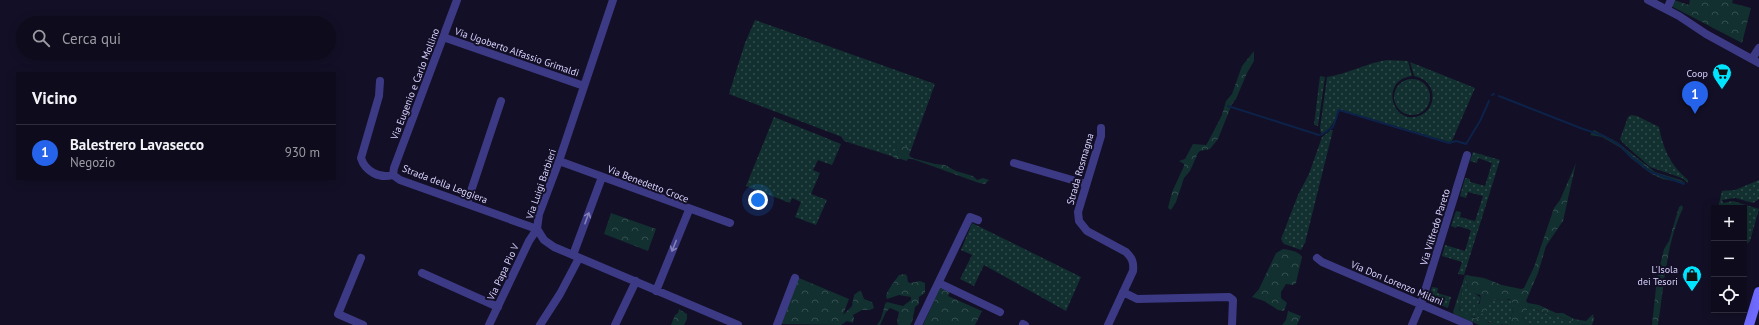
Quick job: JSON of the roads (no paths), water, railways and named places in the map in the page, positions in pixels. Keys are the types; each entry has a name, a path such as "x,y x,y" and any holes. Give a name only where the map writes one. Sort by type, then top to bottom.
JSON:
{"main road":[{"path":"1749,325 1759,292"}],"street":[{"name":"Via Eugenio e Carlo Mollino","path":"393,174 457,0"},
{"name":"Via Luigi Barbieri","path":"613,0 559,162 539,214 537,229 544,240 554,247 636,281 726,323 738,325"},
{"path":"1648,0 1667,9 1706,34 1755,61 1759,48"},
{"path":"1667,9 1671,0"},
{"name":"Via Ugoberto Alfassio Grimaldi","path":"443,37 584,86"},
{"name":"Strada della Leggiera","path":"380,81 379,96 360,158 363,165 369,171 386,177 393,174 400,180 537,229"},
{"path":"467,203 501,101"},
{"name":"Strada Rosmagna","path":"1101,128 1101,136 1078,212 1079,221 1086,231 1126,252 1133,260 1133,271 1108,325"},
{"name":"Via Vilfredo Pareto","path":"1412,325 1421,304 1467,155"},
{"name":"Via Benedetto Croce","path":"559,162 689,210 730,223"},
{"path":"1014,163 1086,184"},
{"path":"540,325 560,294 576,256 602,177"},
{"path":"656,291 689,210"},
{"path":"918,325 970,216 978,220"},
{"name":"Via Papa Pio V","path":"489,325 529,241 537,229"},
{"path":"361,258 338,314 363,325"},
{"name":"Via Don Lorenzo Milani","path":"1317,258 1322,262 1470,325"},
{"path":"422,273 498,307"},
{"path":"777,325 795,278"},
{"path":"615,325 636,281"},
{"path":"939,283 1000,312"},
{"path":"1123,292 1137,299 1229,297 1233,300 1232,325"}],"waterway":[{"path":"1499,96 1604,136 1621,146 1629,155 1651,172 1684,184"},
{"path":"1321,135 1333,127 1339,110 1449,143 1456,141 1466,144 1480,121 1489,101"},
{"path":"1228,106 1319,135"}],"place":[{"name":"Coop","path":"1722,90"},
{"name":"Balestrero Lavasecco","path":"1695,114"},
{"name":"L'Isola dei Tesori","path":"1692,292"}]}
